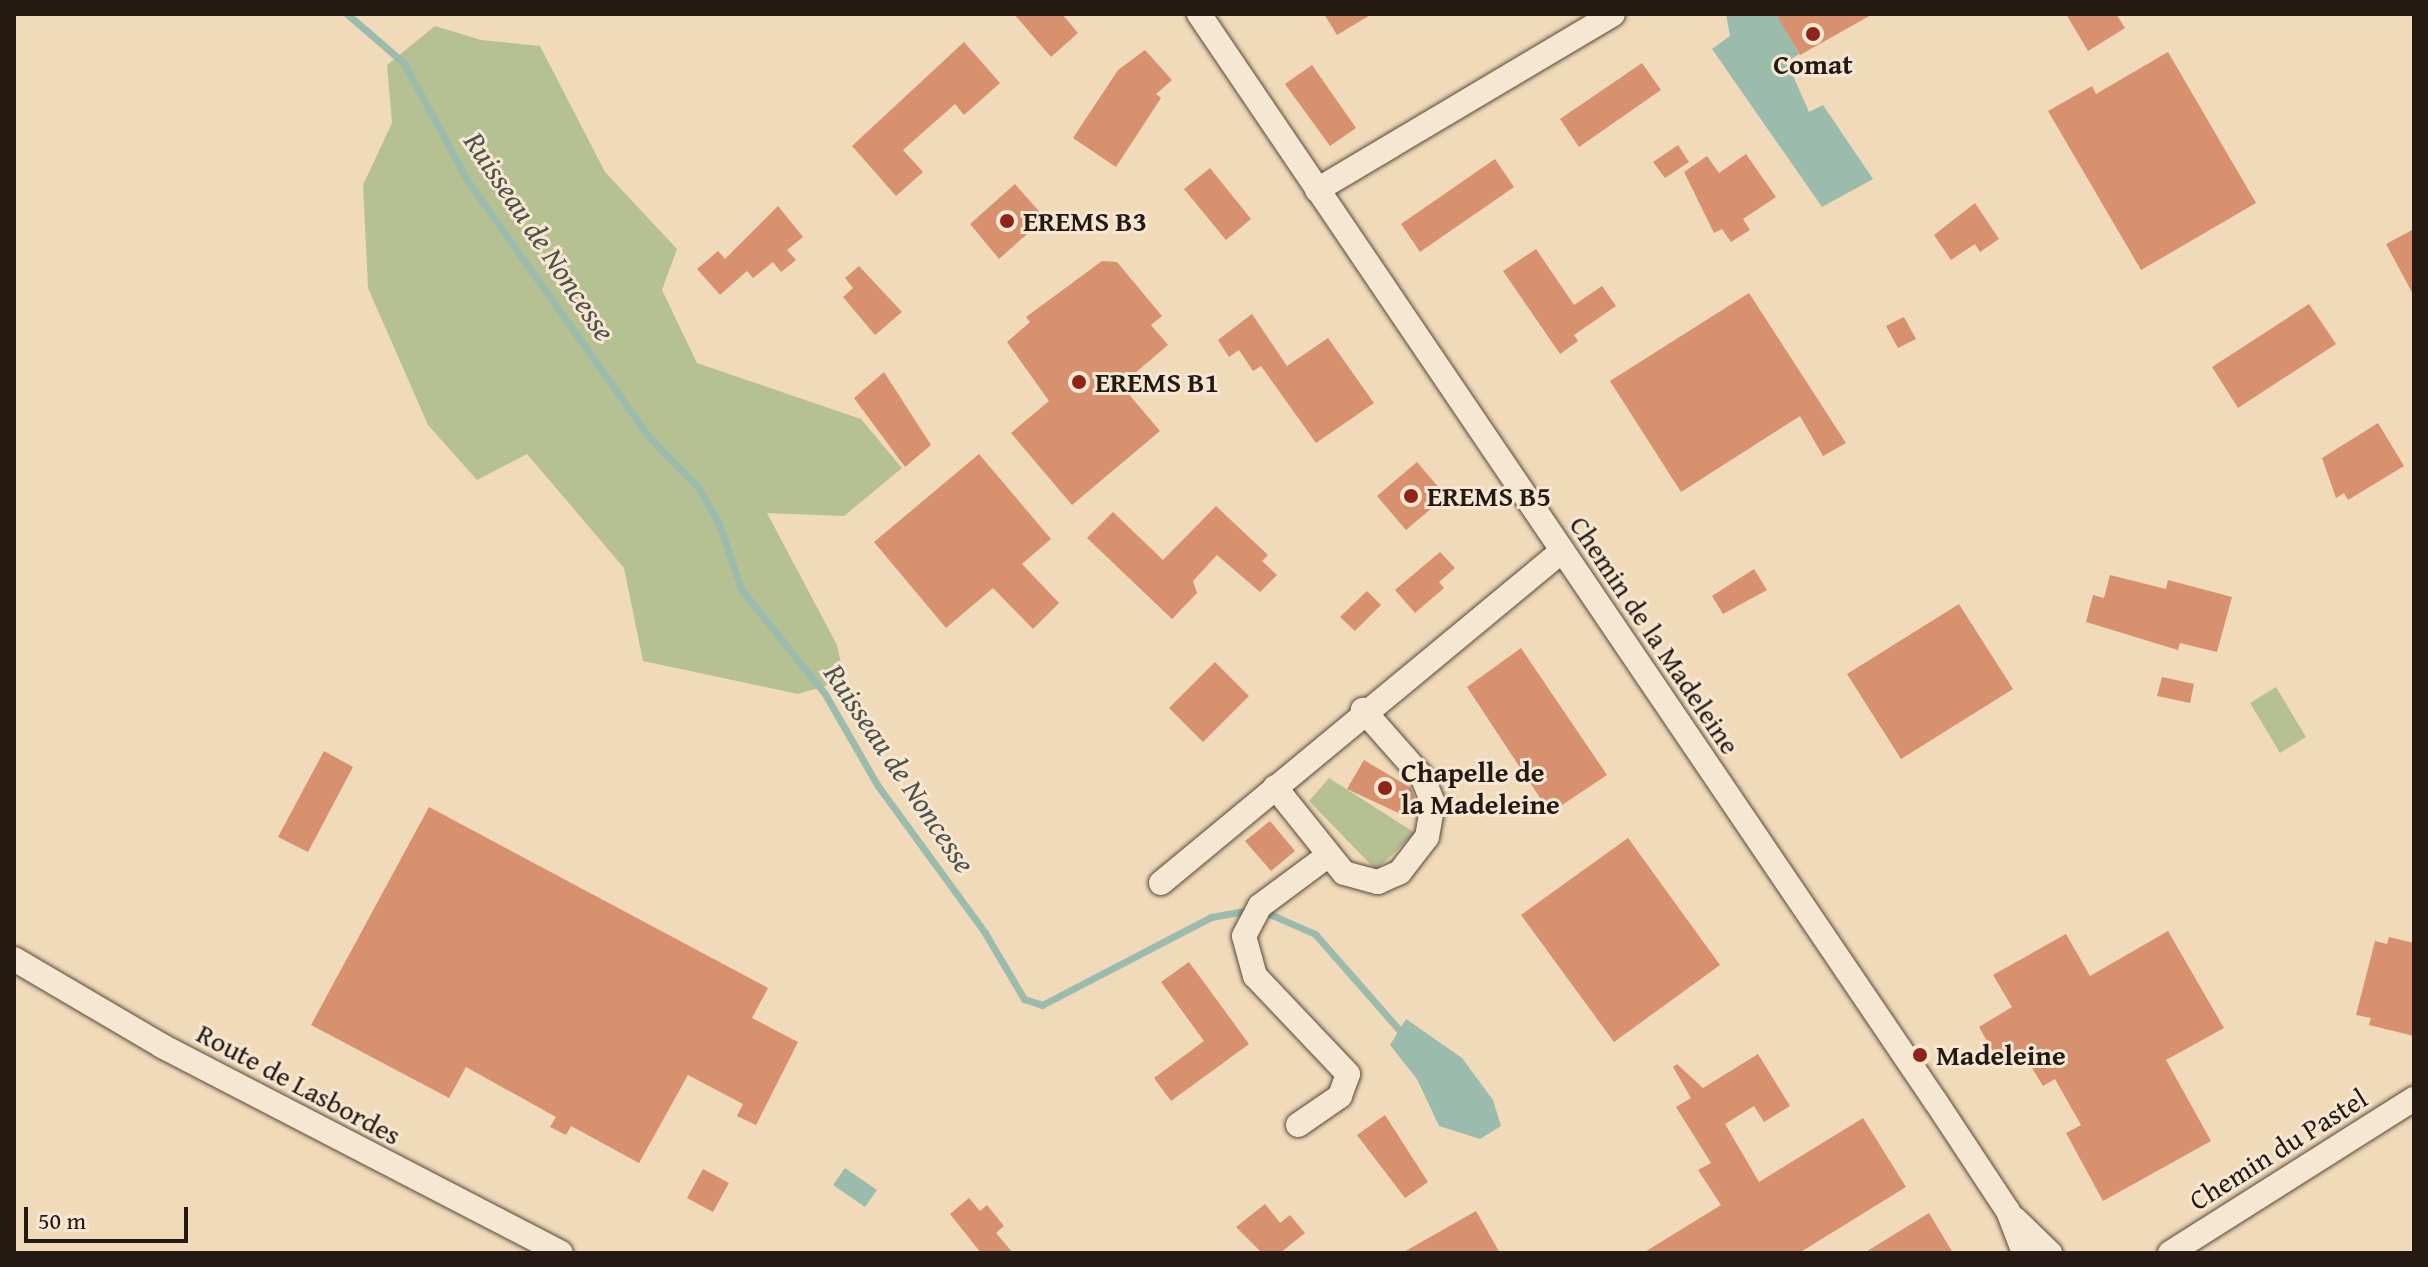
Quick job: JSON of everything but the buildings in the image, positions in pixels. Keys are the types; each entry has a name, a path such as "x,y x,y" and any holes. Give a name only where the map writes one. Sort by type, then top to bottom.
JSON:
{"street":[{"name":"Chemin de la Madeleine","path":"1199,14 2008,1211 2050,1253"},
{"path":"1317,190 1613,14"},
{"path":"1161,883 1363,710 1562,551"},
{"path":"1275,787 1326,857 1355,879 1378,882 1410,862 1431,827 1433,803 1423,778 1363,710"},
{"path":"1298,1125 1346,1090 1348,1074 1255,976 1244,936 1260,906 1326,857"},
{"name":"Route de Lasbordes","path":"14,959 122,1024 561,1253"},
{"name":"Chemin du Pastel","path":"2169,1252 2414,1099"},
{"name":"Chemin de la Madeleine","path":"2008,1211 2024,1253"}],"green space":[{"path":"435,26 481,40 540,46 605,172 677,249 662,290 697,363 861,419 902,468 844,516 767,513 837,645 845,680 798,694 643,661 624,568 527,454 477,480 428,425 368,288 363,185 392,123 387,65"},
{"path":"2276,687 2306,737 2280,753 2250,703"},
{"path":"1329,778 1415,833 1376,870 1309,801"}],"shaded area":[{"path":"1726,14 1777,14 1799,54 1787,62 1809,112 1823,105 1873,179 1822,207 1712,49 1730,36"},
{"path":"1406,1019 1462,1058 1493,1100 1501,1126 1480,1139 1439,1126 1417,1079 1390,1045"},
{"path":"845,1168 877,1190 865,1207 833,1185"}],"waterway":[{"name":"Ruisseau de Noncesse","path":"347,14 404,63 467,180 648,436 698,487 719,524 741,589 825,694 878,786 985,933 1024,999 1042,1005 1211,917 1250,910"},
{"name":"Ruisseau de Noncesse","path":"1265,912 1315,934 1401,1032"}],"place":[{"name":"Comat","path":"1813,34"},
{"name":"EREMS B3","path":"1007,221"},
{"name":"EREMS B1","path":"1079,382"},
{"name":"EREMS B5","path":"1411,496"},
{"name":"Chapelle de la Madeleine","path":"1385,788"},
{"name":"Madeleine","path":"1920,1055"}]}
